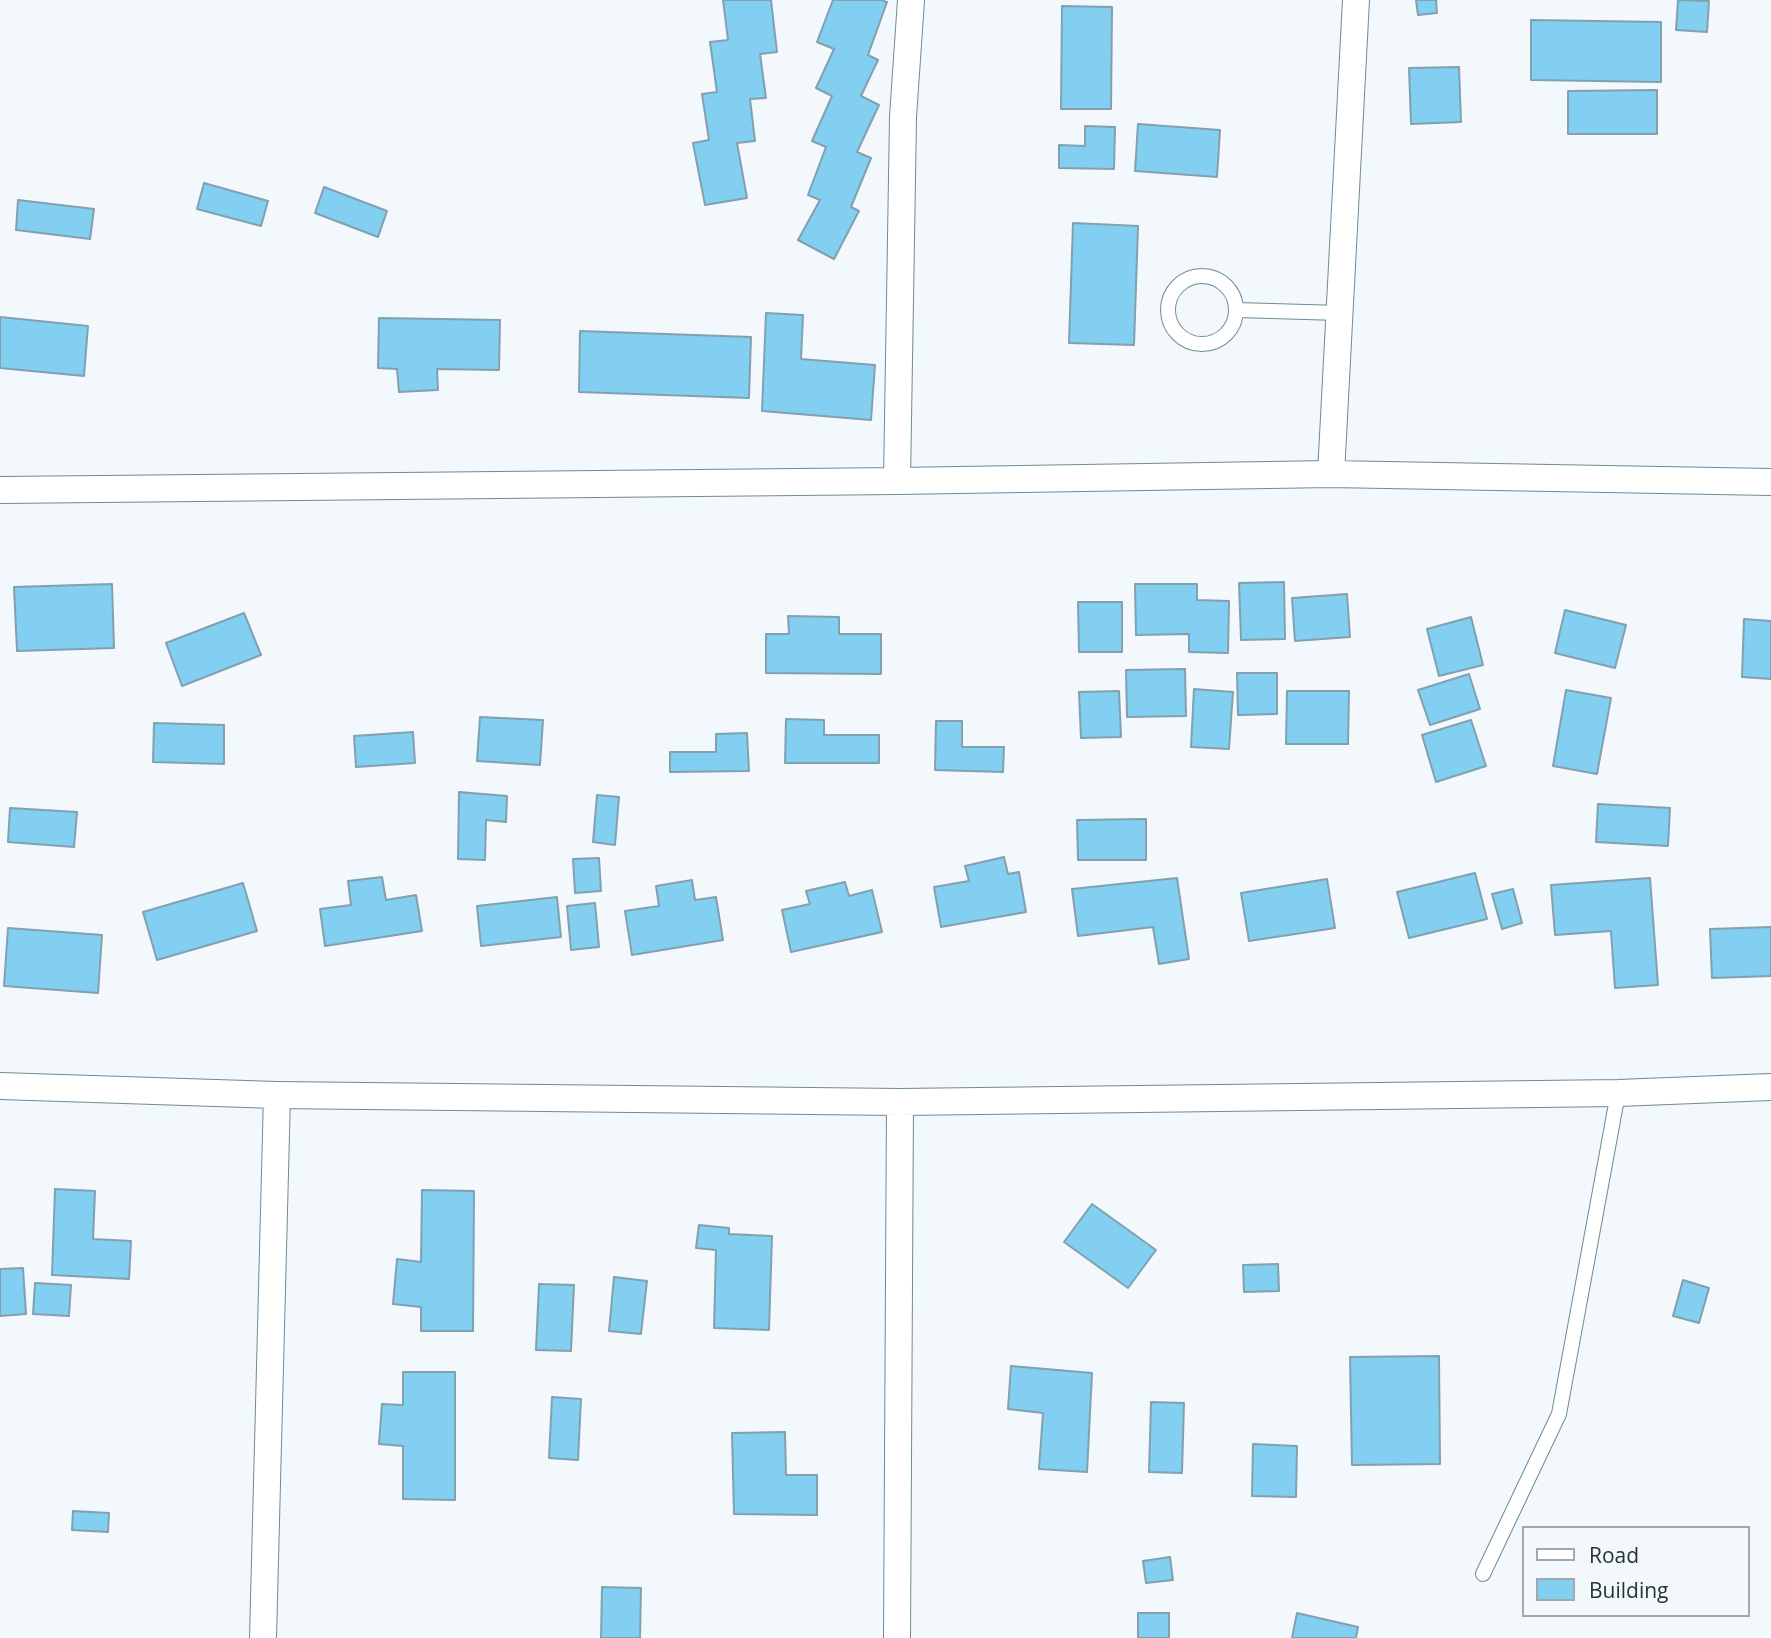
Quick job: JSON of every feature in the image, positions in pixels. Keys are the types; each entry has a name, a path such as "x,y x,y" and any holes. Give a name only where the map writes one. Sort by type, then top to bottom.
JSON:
{"street":[{"path":"897,481 903,117 911,0"},
{"path":"1331,474 1356,0"},
{"path":"0,490 1331,474 1771,482"},
{"path":"0,1086 277,1095 900,1102 1618,1093 1771,1087"},
{"path":"263,1638 277,1095"},
{"path":"897,1638 900,1102"}],"lane":[{"path":"1202,276 1215,279 1226,286 1234,298 1237,310 1234,324 1226,335 1216,342 1203,345 1190,342 1179,334 1171,324 1169,311 1171,298 1178,287 1190,279 1202,276"},
{"path":"1237,310 1339,313"},
{"path":"1483,1574 1559,1414 1618,1093"}],"building":[{"path":"723,0 771,0 777,52 760,54 766,98 750,99 755,141 737,143 747,198 705,205 693,143 709,140 702,94 717,92 710,42 728,40"},
{"path":"833,0 887,2 868,55 878,60 861,96 879,105 857,152 871,158 851,207 859,211 834,259 798,240 820,200 808,195 826,147 812,141 832,96 816,88 834,49 817,42"},
{"path":"1416,0 1436,0 1437,13 1418,15"},
{"path":"1678,0 1709,1 1707,32 1676,30"},
{"path":"1062,6 1112,7 1111,109 1061,109"},
{"path":"1531,20 1661,22 1661,82 1531,80"},
{"path":"1459,67 1461,122 1411,124 1409,68"},
{"path":"1657,90 1657,134 1568,134 1568,91"},
{"path":"1138,124 1220,130 1217,177 1135,171"},
{"path":"1085,126 1115,127 1114,169 1059,168 1059,145 1085,146"},
{"path":"204,183 268,201 261,226 197,209"},
{"path":"324,187 387,211 378,237 315,213"},
{"path":"18,200 94,209 90,239 16,230"},
{"path":"1073,223 1138,226 1134,345 1069,343"},
{"path":"766,313 803,315 801,359 875,365 871,420 762,411"},
{"path":"0,317 88,326 84,376 0,368"},
{"path":"379,318 500,320 499,370 437,369 438,390 399,392 397,369 378,368"},
{"path":"580,331 751,337 749,398 579,392"},
{"path":"1284,582 1285,639 1241,640 1239,583"},
{"path":"112,584 114,648 17,651 14,587"},
{"path":"1135,584 1197,584 1197,600 1229,601 1228,653 1189,652 1189,634 1136,635"},
{"path":"1347,594 1350,637 1295,641 1292,598"},
{"path":"1078,602 1122,602 1122,652 1079,652"},
{"path":"1565,610 1626,625 1615,668 1555,653"},
{"path":"244,613 261,655 182,686 166,643"},
{"path":"788,616 839,617 839,634 881,634 881,674 766,673 766,634 789,634"},
{"path":"1471,617 1483,665 1439,676 1427,629"},
{"path":"1744,619 1771,621 1771,679 1742,677"},
{"path":"1185,669 1186,716 1127,717 1126,670"},
{"path":"1237,673 1277,673 1277,714 1238,715"},
{"path":"1469,674 1480,709 1430,725 1418,690"},
{"path":"1194,689 1233,692 1229,749 1191,747"},
{"path":"1566,690 1611,698 1597,774 1553,766"},
{"path":"1119,691 1121,737 1081,738 1079,692"},
{"path":"1287,691 1349,691 1348,744 1286,744"},
{"path":"480,717 543,720 540,765 477,761"},
{"path":"786,719 824,720 824,735 879,735 879,763 785,763"},
{"path":"1471,720 1486,766 1436,782 1422,735"},
{"path":"936,721 962,721 962,747 1004,747 1003,772 935,770"},
{"path":"154,723 224,725 224,764 153,762"},
{"path":"413,732 415,763 356,767 354,736"},
{"path":"747,733 749,771 670,772 670,752 716,752 716,734"},
{"path":"459,792 507,796 506,822 486,820 485,860 458,859"},
{"path":"597,795 619,797 615,845 593,842"},
{"path":"1598,804 1670,808 1668,846 1596,842"},
{"path":"10,808 77,812 74,847 8,842"},
{"path":"1146,819 1146,860 1078,860 1077,820"},
{"path":"1004,857 1008,874 1019,872 1026,912 941,927 934,887 969,881 965,866"},
{"path":"599,858 601,891 575,893 573,859"},
{"path":"1475,873 1487,919 1409,938 1397,892"},
{"path":"382,877 386,900 416,895 422,931 325,946 320,909 351,905 348,881"},
{"path":"1177,878 1189,959 1159,964 1153,927 1078,936 1072,889"},
{"path":"1650,878 1658,985 1615,988 1611,931 1555,935 1551,885"},
{"path":"1327,879 1335,928 1249,941 1241,893"},
{"path":"692,880 695,900 716,897 723,940 632,955 625,911 659,906 656,886"},
{"path":"845,882 849,896 872,890 882,932 791,952 782,910 810,904 806,891"},
{"path":"243,883 257,931 157,960 143,912"},
{"path":"1513,889 1522,923 1502,929 1492,894"},
{"path":"557,897 561,937 481,946 477,906"},
{"path":"595,903 599,947 571,950 567,906"},
{"path":"1771,927 1771,976 1712,978 1710,929"},
{"path":"8,928 102,935 98,993 4,986"},
{"path":"55,1189 95,1191 93,1239 131,1241 129,1279 52,1275"},
{"path":"422,1190 474,1191 473,1331 421,1331 421,1307 393,1304 397,1259 421,1262"},
{"path":"1092,1204 1156,1250 1128,1288 1064,1242"},
{"path":"699,1225 729,1228 729,1234 772,1236 769,1330 714,1328 716,1250 696,1248"},
{"path":"1278,1264 1279,1291 1244,1292 1243,1265"},
{"path":"23,1268 26,1314 0,1316 0,1269"},
{"path":"614,1277 647,1281 641,1334 609,1331"},
{"path":"1683,1280 1709,1288 1699,1323 1673,1316"},
{"path":"35,1283 71,1285 69,1316 33,1314"},
{"path":"539,1284 574,1285 571,1351 536,1350"},
{"path":"1439,1356 1440,1464 1352,1465 1350,1357"},
{"path":"1011,1366 1092,1373 1087,1472 1039,1469 1043,1413 1008,1409"},
{"path":"403,1372 455,1372 455,1500 403,1499 403,1446 379,1444 382,1404 403,1405"},
{"path":"552,1397 581,1399 578,1460 549,1458"},
{"path":"1151,1402 1184,1403 1182,1473 1149,1472"},
{"path":"785,1432 786,1475 817,1475 817,1515 734,1514 732,1433"},
{"path":"1253,1444 1297,1446 1296,1497 1252,1496"},
{"path":"73,1511 109,1513 108,1532 72,1530"},
{"path":"1170,1557 1173,1580 1146,1583 1143,1561"},
{"path":"602,1587 641,1588 640,1638 601,1638"},
{"path":"1138,1613 1169,1613 1169,1638 1138,1638"},
{"path":"1297,1613 1358,1627 1356,1638 1292,1638"}]}
